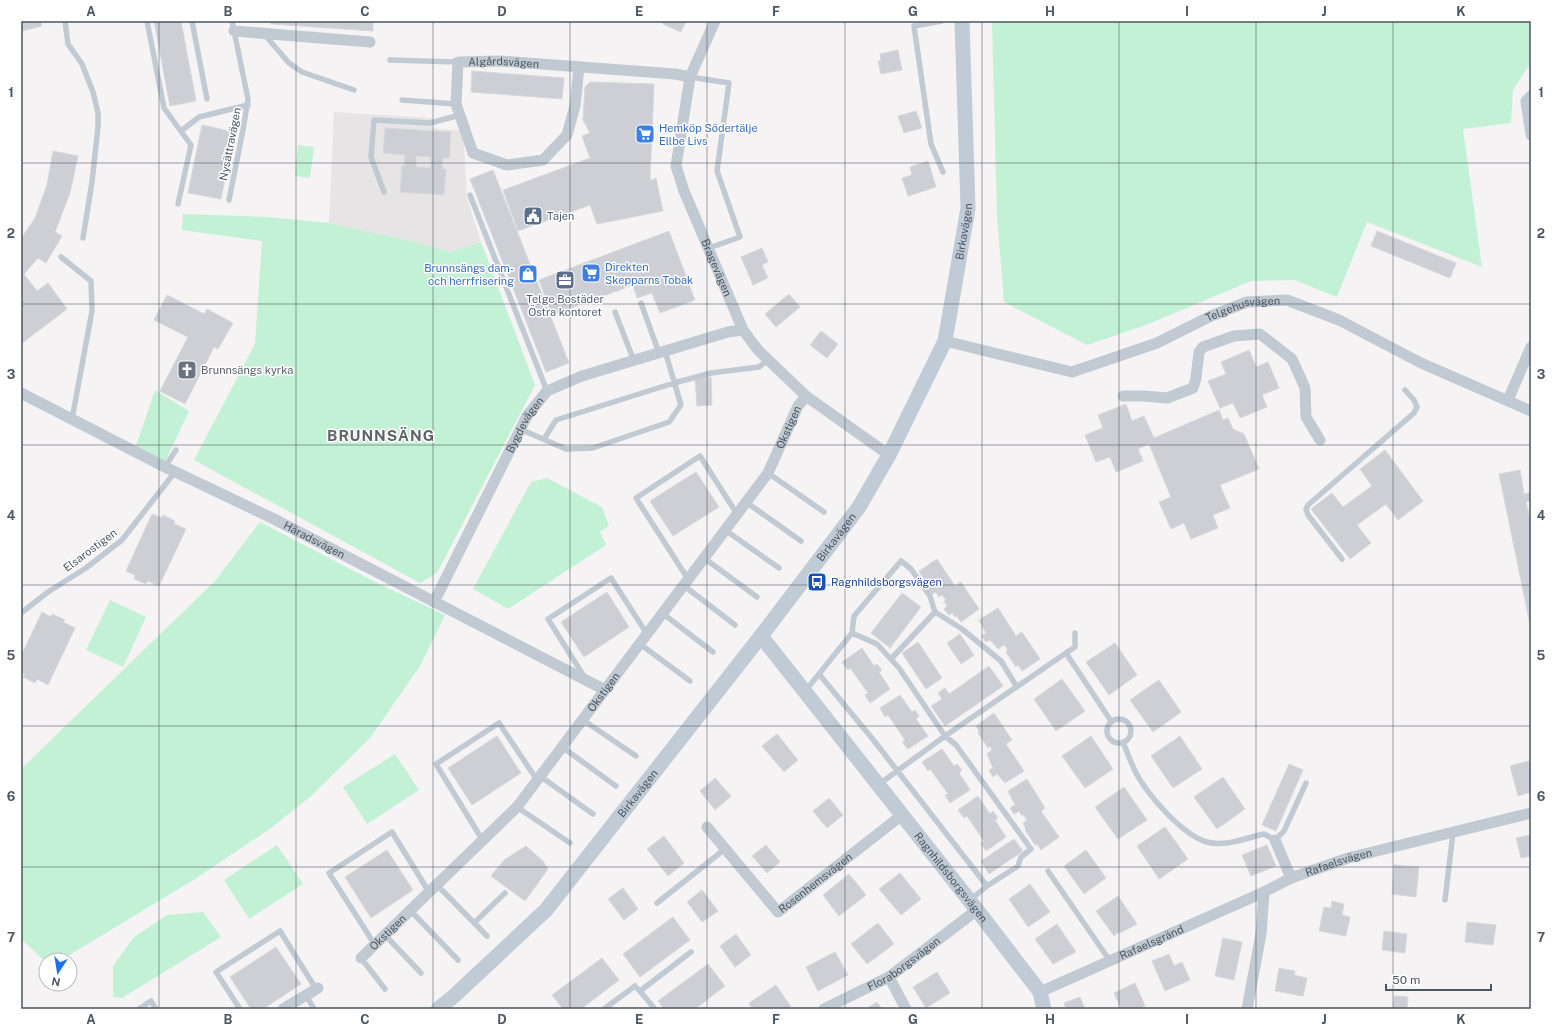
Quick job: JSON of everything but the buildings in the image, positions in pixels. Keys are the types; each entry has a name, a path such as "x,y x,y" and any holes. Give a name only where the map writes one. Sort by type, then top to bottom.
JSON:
{"street":[{"name":"Bragevägen","path":"716,21 690,77 676,166 684,191 743,330 758,350 806,396 889,455"},
{"name":"Birkavägen","path":"438,1009 454,996 546,910 761,636 859,506 889,455 945,341 968,208 962,21"},
{"path":"233,26 264,34 370,42"},
{"name":"Algårdsvägen","path":"579,67 575,106 567,135 543,160 507,165 473,153 456,104 458,62 500,61 675,74 690,77"},
{"path":"1531,96 1526,101 1531,135"},
{"name":"Telgehusvägen","path":"945,341 1072,372 1156,343 1211,316 1246,302 1287,300 1339,320 1421,363 1531,411"},
{"name":"Bygdevägen","path":"434,602 520,429 527,416 547,391 582,376 728,332 743,330"},
{"path":"1123,396 1167,398 1193,388 1196,378 1199,352 1203,347 1234,336 1260,334 1292,359 1305,388 1306,417 1320,440"},
{"path":"1508,400 1531,347"},
{"name":"Häradsvägen","path":"21,392 170,470 272,518 605,690"},
{"name":"Okstigen","path":"361,958 517,807 768,474 798,406 806,396"},
{"name":"Ragnhildsborgsvägen","path":"761,636 1040,992 1044,1009"},
{"name":"Rafaelsvägen","path":"1264,892 1291,878 1348,858 1531,813"},
{"name":"Rosenhemsvägen","path":"707,827 778,912 902,815"},
{"path":"1275,840 1291,878"},
{"path":"1247,1009 1261,934 1264,892"},
{"name":"Rafaelsgränd","path":"1040,992 1264,892"},
{"name":"Floraborgsvägen","path":"824,1009 889,978 973,905"},
{"path":"889,978 906,1009"},
{"path":"283,1009 317,988"}],"lane":[{"path":"65,21 68,44 82,64 93,92 98,113 98,127 92,182 83,238"},
{"path":"147,21 164,108 191,145 178,204"},
{"path":"192,21 207,99"},
{"path":"942,21 914,23 931,144 943,172"},
{"name":"Nysättravägen","path":"229,200 248,105 233,26"},
{"path":"264,34 289,63 302,72 354,90"},
{"path":"390,60 458,62"},
{"path":"690,77 729,83 717,171 740,237 709,248"},
{"path":"402,100 456,104"},
{"path":"181,130 199,117 248,105"},
{"path":"384,192 371,157 374,120 430,123 460,115"},
{"path":"470,195 547,391"},
{"path":"61,256 91,282 92,311 72,419"},
{"path":"520,429 566,449 593,448 668,422 681,405 662,352 641,303"},
{"path":"615,312 634,361"},
{"path":"544,440 556,420 711,373 760,367 769,359"},
{"path":"1342,559 1308,515 1306,509 1308,504 1414,413 1417,407 1414,400 1405,390"},
{"name":"Elsarostigen","path":"21,613 48,592 86,568 122,540 170,470 176,450"},
{"path":"735,625 686,582 636,498 700,456 737,514"},
{"path":"768,474 824,512"},
{"path":"746,502 801,541"},
{"path":"725,530 779,568"},
{"path":"704,558 757,597"},
{"path":"805,692 852,633 854,616 901,561 911,569 930,596 935,612 962,629 1001,661 1017,687"},
{"path":"586,680 548,619 611,578 647,634"},
{"path":"890,659 935,612"},
{"path":"662,614 713,652"},
{"path":"852,633 878,644 898,668 945,736 956,745 1031,849 1021,857 1018,866 987,886 973,905"},
{"path":"878,785 945,736 1075,647 1075,633"},
{"path":"640,644 690,681"},
{"path":"1066,653 1111,721"},
{"path":"819,674 898,770 987,886"},
{"path":"1121,719 1129,724 1131,734 1126,741 1116,743 1108,738 1106,728 1111,721 1121,719"},
{"path":"583,720 636,756"},
{"path":"483,841 436,764 499,723 539,778 593,814"},
{"path":"1123,742 1136,773 1159,805 1188,833 1207,842 1227,843 1264,834 1275,840 1284,831 1306,783"},
{"path":"562,747 616,786"},
{"path":"517,807 570,843"},
{"path":"375,945 329,873 392,832 433,889 474,923 487,936"},
{"path":"1445,900 1453,833"},
{"path":"657,903 725,848"},
{"path":"1048,871 1110,961"},
{"path":"474,923 505,893"},
{"path":"410,910 458,960"},
{"path":"240,1009 216,972 280,931 317,988"},
{"path":"385,935 422,973"},
{"path":"640,991 691,952"},
{"path":"361,958 385,989"},
{"path":"604,1009 635,985 655,1009"},
{"path":"306,995 314,1009"},
{"path":"139,1009 151,1002 156,1009"}],"shaded area":[{"path":"334,112 432,118 432,128 463,131 467,198 481,242 450,252 411,241 329,223"}],"green space":[{"path":"992,21 1531,21 1531,62 1513,90 1511,123 1463,129 1482,267 1367,222 1337,297 1294,280 1251,281 1146,325 1087,345 1004,302 997,217"},
{"path":"298,145 314,147 310,178 295,176"},
{"path":"183,214 267,217 329,223 411,241 450,252 481,242 535,385 437,573 420,583 194,460 255,344 262,241 182,230"},
{"path":"155,390 189,411 165,462 136,446"},
{"path":"547,478 602,507 609,526 600,532 606,545 508,609 473,589 531,482"},
{"path":"260,522 377,583 445,615 420,666 370,738 310,797 271,828 195,879 74,952 38,952 38,955 21,939 21,769 215,581"},
{"path":"110,600 146,617 123,667 86,650"},
{"path":"395,754 419,790 367,824 343,787"},
{"path":"277,845 303,884 249,919 224,880"},
{"path":"203,912 221,937 122,998 113,997 113,966 134,937 167,915"}],"place":[{"name":"Hemköp Södertälje Ellbe Livs","path":"645,134"},
{"name":"Tajen","path":"533,216"},
{"name":"Direkten Skepparns Tobak","path":"591,273"},
{"name":"Brunnsängs dam- och herrfrisering","path":"528,274"},
{"name":"Telge Bostäder Östra kontoret","path":"565,280"},
{"name":"Brunnsängs kyrka","path":"187,370"},
{"name":"Ragnhildsborgsvägen","path":"817,582"}],"district":[{"name":"BRUNNSÄNG","path":"381,436"}]}
